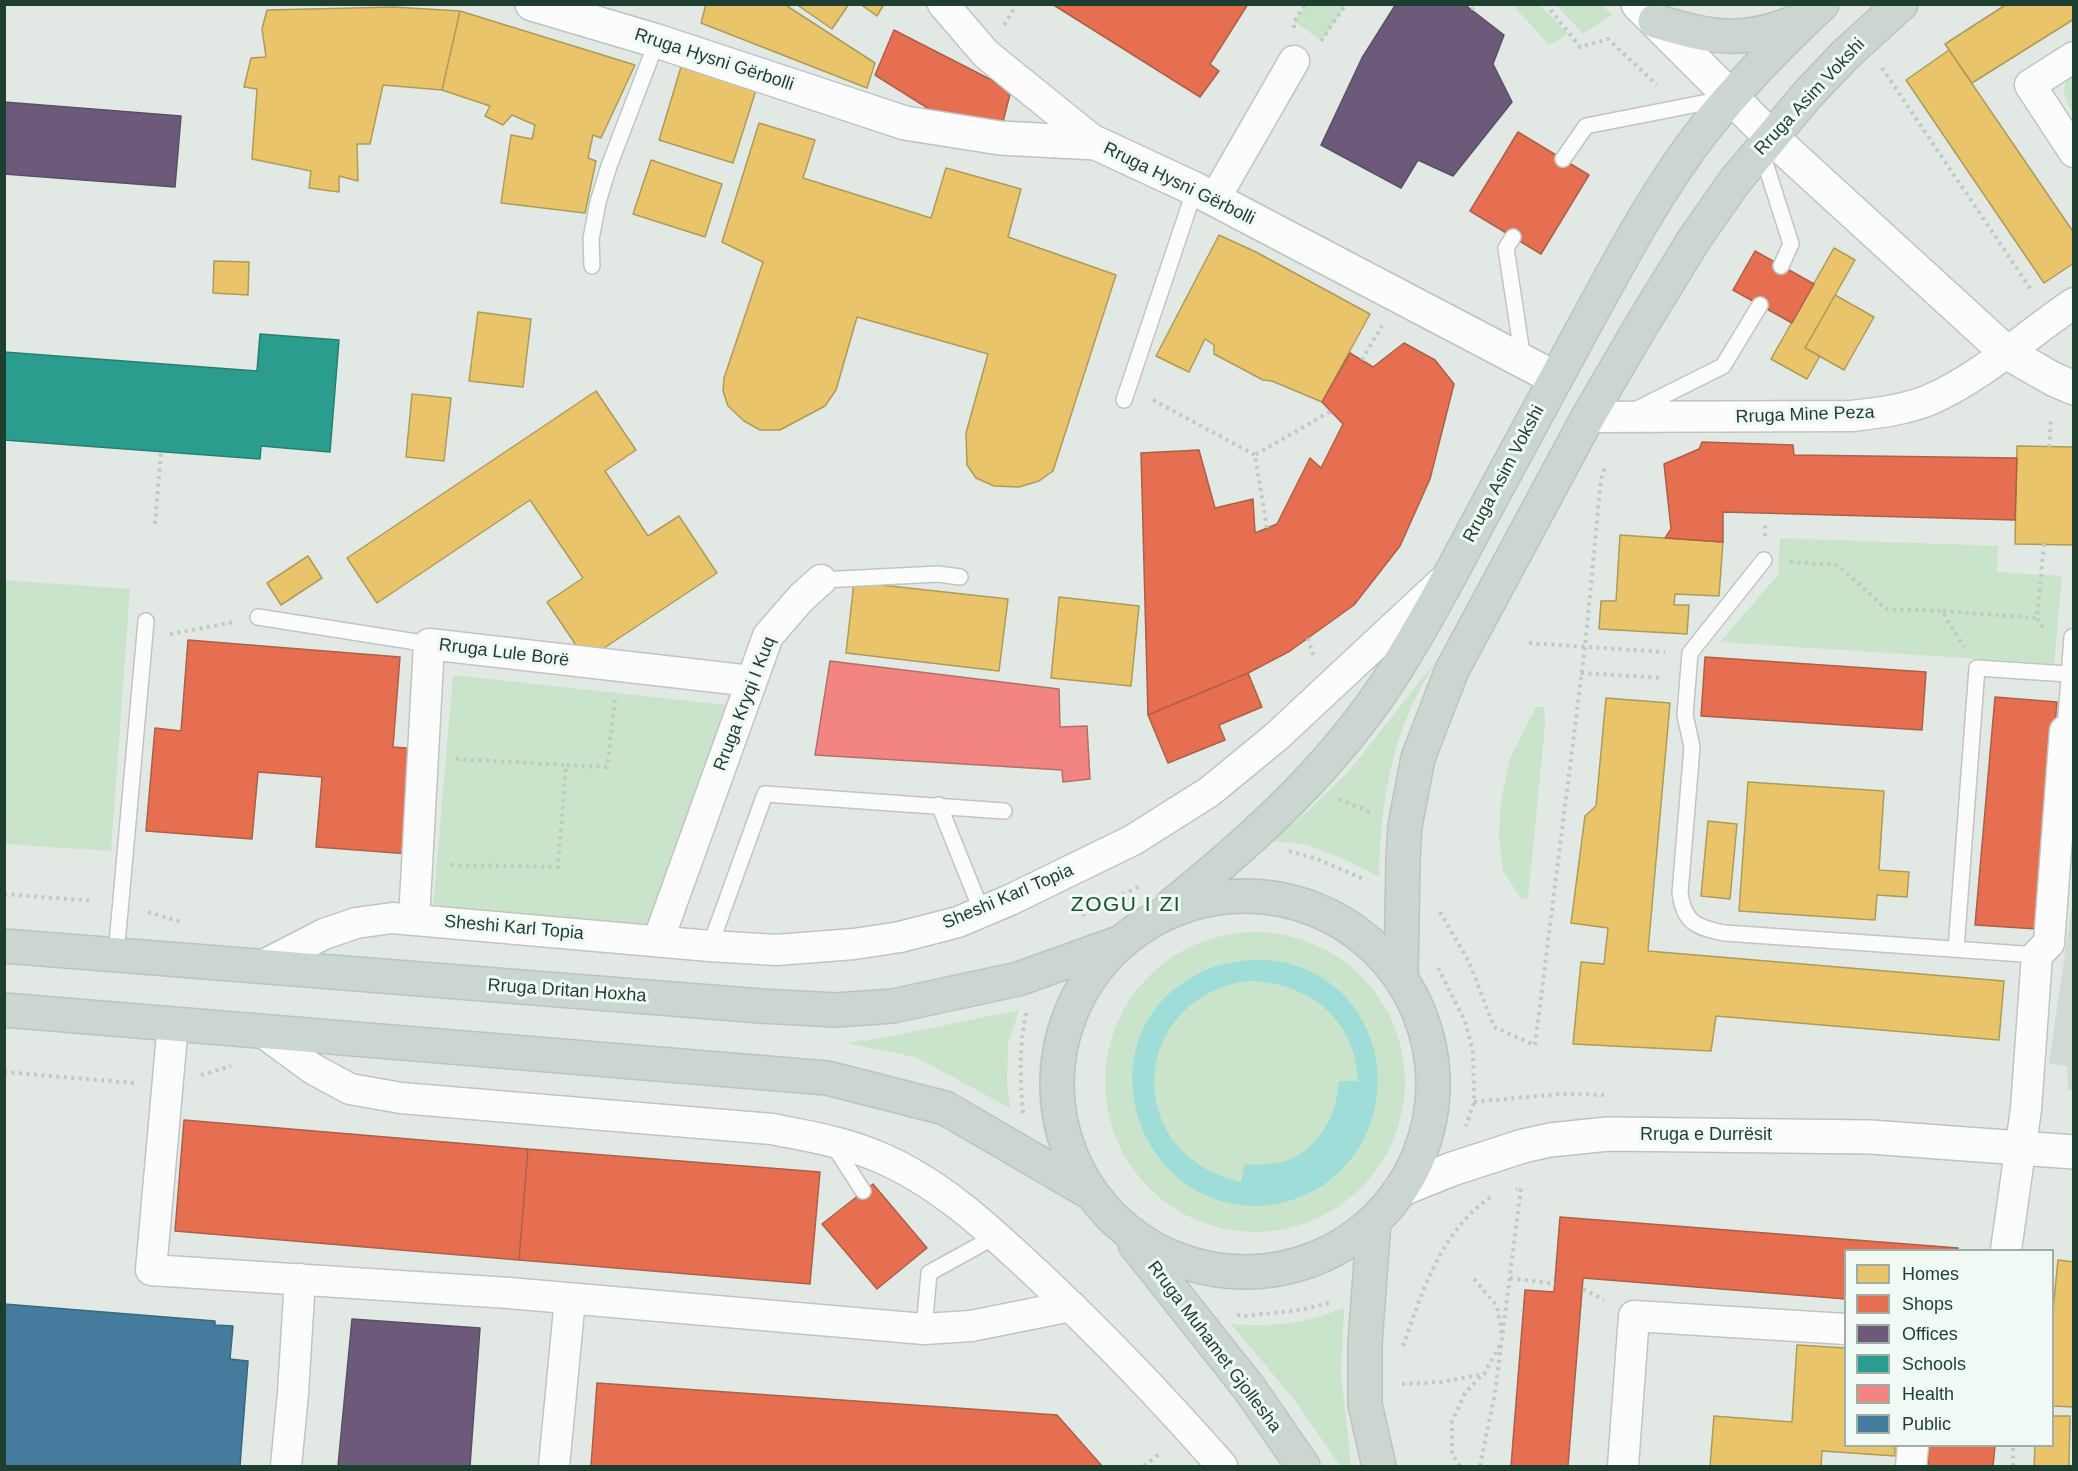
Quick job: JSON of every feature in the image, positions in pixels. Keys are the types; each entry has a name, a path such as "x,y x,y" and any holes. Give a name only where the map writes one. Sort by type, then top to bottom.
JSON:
{"main road":[{"name":"Rruga Hysni Gërbolli","path":"532,4 657,40 905,123 1000,138 1096,142 1205,195 1556,378"},
{"name":"Rruga Asim Vokshi","path":"1401,979 1402,860 1405,826 1418,758 1452,670 1604,418 1641,326 1695,238 1765,143 1846,54 1901,4"},
{"name":"Rruga Asim Vokshi","path":"1157,918 1254,836 1305,785 1340,745 1392,675 1450,575 1613,272 1658,198 1702,132 1815,10"},
{"path":"1646,13 1689,31 1725,37 1750,36 1777,30 1815,10"},
{"path":"1646,13 1732,98 1765,143 2006,352 2053,379 2073,387"},
{"path":"1245,896 1291,902 1334,918 1353,931 1371,944 1401,979 1422,1020 1432,1063 1432,1107 1421,1150 1400,1190 1374,1221 1337,1248 1295,1265 1250,1272 1204,1268 1161,1254 1123,1228 1089,1192 1068,1152 1057,1107 1057,1062 1068,1017 1090,977 1121,942 1157,918 1200,902 1245,896"},
{"name":"Rruga Dritan Hoxha","path":"4,946 836,1010 893,1006 1018,979 1121,942"},
{"path":"4,1010 827,1078 945,1108 1089,1192"},
{"name":"Rruga e Durrësit","path":"1400,1190 1452,1169 1523,1146 1550,1140 1608,1134 1871,1137 2073,1152"},
{"path":"1374,1221 1365,1343 1365,1404 1379,1467"},
{"name":"Rruga Muhamet Gjollesha","path":"1123,1228 1249,1388 1303,1467"}],"street":[{"path":"943,4 986,54 1096,142"},
{"path":"2073,57 2030,85 2073,152"},
{"path":"1205,195 1294,61"},
{"name":"Rruga Mine Peza","path":"1604,418 1852,416 1892,411 1928,400 1970,378 2062,311"},
{"name":"Sheshi Karl Topia","path":"260,967 324,934 356,923 392,918 776,950 900,938 958,922 1010,900 1133,840 1209,792 1276,738 1450,575"},
{"name":"Rruga Kryqi I Kuq","path":"658,941 768,636 801,598 821,580"},
{"path":"414,920 429,644"},
{"name":"Rruga Lule Borë","path":"429,644 751,681"},
{"path":"2006,1249 2026,1109 2037,955 2049,943 2069,732"},
{"path":"173,1023 151,1270 570,1299 924,1329 971,1326 1071,1306"},
{"path":"261,1031 313,1070 350,1089 401,1098 772,1129 830,1140 874,1155 917,1176 996,1236 1071,1306 1190,1430 1222,1467"},
{"path":"286,1467 300,1279"},
{"path":"554,1467 570,1299"},
{"path":"1623,1467 1634,1316 1844,1329"},
{"path":"1911,1467 1913,1447"}],"lane":[{"path":"592,266 591,238 598,202 609,166 657,40"},
{"path":"1563,159 1586,126 1732,98"},
{"path":"1765,143 1791,244 1781,266"},
{"path":"1124,400 1205,195"},
{"path":"1513,237 1506,248 1523,360"},
{"path":"1604,418 1723,366 1760,305"},
{"path":"1764,560 1690,653 1685,715 1692,747 1680,893 1682,909 1691,922 1707,930 1725,933 2037,955"},
{"name":"Rruga Kryqi I Kuq","path":"821,580 938,574 960,577"},
{"name":"Rruga Lule Borë","path":"258,617 429,644"},
{"path":"116,955 146,621"},
{"path":"2069,732 2068,674 2072,636"},
{"path":"1956,949 1977,668 2068,674"},
{"path":"710,946 765,794 1004,811"},
{"path":"939,805 982,912"},
{"path":"830,1140 863,1191"},
{"path":"924,1329 929,1273 996,1236"}],"path":[{"path":"1294,61 1322,41 1346,4"},
{"path":"1472,10 1476,4"},
{"path":"1546,4 1580,46 1608,39 1682,107"},
{"path":"1878,62 2062,311"},
{"path":"1148,397 1255,455"},
{"path":"1255,455 1331,411"},
{"path":"1436,906 1469,962 1494,1027 1535,1045 1584,646 1601,479 1604,418"},
{"path":"155,524 161,452"},
{"path":"1255,455 1267,528"},
{"path":"2044,544 2037,618 2068,674"},
{"path":"1764,560 1838,565 1886,609 2037,618"},
{"path":"1942,611 1977,668"},
{"path":"145,639 258,617"},
{"path":"1529,643 1690,653"},
{"path":"423,757 608,767 618,666"},
{"path":"1581,673 1688,680"},
{"path":"417,864 558,867 566,765"},
{"path":"1331,795 1377,815"},
{"path":"4,894 120,903"},
{"path":"1081,923 1097,908"},
{"path":"1037,1161 1023,1114 1019,1068 1021,1040 1029,999 1040,971"},
{"path":"4,1072 167,1085"},
{"path":"1452,1169 1474,1102"},
{"path":"1480,1467 1503,1340 1521,1188 1512,1190"},
{"path":"1400,1353 1427,1279 1452,1237 1474,1209 1494,1195"},
{"path":"1186,1309 1245,1316 1300,1310 1336,1301 1371,1278"},
{"path":"1510,1278 1555,1284"},
{"path":"1460,1467 1452,1454 1452,1422 1465,1393 1484,1374 1503,1340 1497,1306 1474,1279"},
{"path":"1395,1384 1442,1382 1484,1374"},
{"path":"2013,1447 2013,1467"},
{"path":"1144,1467 1159,1454"}],"shaded area":[{"path":"2073,898 2073,1090 2068,1090 2067,1066 2049,1063"}],"green space":[{"path":"1305,5 1346,5 1322,41 1294,22"},
{"path":"1513,5 1540,5 1568,34 1549,45"},
{"path":"1556,5 1601,5 1612,15 1583,34"},
{"path":"2073,73 2073,113 2064,88"},
{"path":"1780,538 1998,546 1997,572 2062,576 2054,664 1720,642 1778,575"},
{"path":"4,580 130,589 111,851 5,844"},
{"path":"1436,661 1416,696 1405,722 1392,765 1381,832 1379,877 1351,862 1307,845 1272,841 1308,811 1349,771"},
{"path":"453,675 735,706 651,924 433,908"},
{"path":"1536,707 1544,707 1545,726 1528,898 1522,900 1503,871 1499,838 1501,800 1510,758"},
{"path":"1255,932 1284,935 1312,944 1326,950 1361,976 1387,1011 1393,1025 1402,1053 1405,1082 1402,1111 1393,1139 1387,1153 1361,1188 1326,1214 1312,1220 1284,1229 1255,1232 1226,1229 1198,1220 1184,1214 1149,1188 1123,1153 1117,1139 1108,1111 1105,1082 1108,1053 1117,1025 1123,1011 1149,976 1184,950 1198,944 1226,935"},
{"path":"1019,1010 1008,1044 1007,1082 1010,1108 915,1057 846,1043 882,1038"},
{"path":"1344,1308 1341,1373 1351,1466 1340,1466 1297,1403 1231,1324 1289,1323 1315,1318"}],"water":[{"path":"1250,960 1290,964 1324,979 1350,1002 1368,1031 1377,1064 1377,1097 1368,1130 1350,1160 1315,1190 1290,1200 1264,1206 1213,1198 1178,1178 1153,1148 1137,1113 1133,1075 1140,1037 1160,1003 1200,973 1221,965","holes":["1246,981 1268,983 1308,996 1324,1007 1338,1022 1348,1039 1355,1059 1358,1081 1339,1081 1329,1121 1313,1143 1303,1152 1278,1163 1245,1164 1241,1182 1202,1167 1175,1142 1159,1112 1154,1079 1161,1047 1178,1017 1207,994"]}],"building: Homes":[{"path":"706,4 784,4 875,63 867,88 701,23"},
{"path":"796,4 849,4 832,29"},
{"path":"860,4 884,4 877,16"},
{"path":"2007,4 2074,4 2074,19 1972,83 1945,44"},
{"path":"394,7 460,11 442,90 383,85 370,144 357,144 358,181 339,176 339,192 309,188 311,171 252,159 257,89 244,87 251,58 266,57 262,29 267,10"},
{"path":"460,11 635,65 601,138 593,135 588,158 596,161 585,213 501,203 511,135 532,139 535,125 512,115 503,125 485,116 490,106 442,90"},
{"path":"1949,50 2074,233 2074,263 2044,283 1906,80"},
{"path":"681,67 756,90 733,163 659,140"},
{"path":"759,123 815,140 803,178 931,218 946,168 1021,189 1008,237 1116,275 1053,471 1039,481 1019,487 994,486 976,478 967,465 966,433 988,354 857,317 836,390 825,406 780,430 760,430 744,421 728,406 723,391 724,378 763,262 722,242"},
{"path":"651,160 722,184 705,237 633,214"},
{"path":"1219,235 1256,252 1370,314 1322,402 1272,381 1263,380 1214,354 1214,345 1205,339 1189,372 1156,356"},
{"path":"1834,248 1855,260 1805,348 1820,356 1807,379 1771,359"},
{"path":"214,261 249,262 248,295 213,293"},
{"path":"1835,295 1874,317 1844,370 1805,348"},
{"path":"478,312 531,319 523,387 469,381"},
{"path":"596,391 636,450 605,471 648,536 679,516 717,573 586,660 547,602 583,578 530,500 377,603 347,558"},
{"path":"412,394 451,398 444,461 406,457"},
{"path":"2017,446 2074,447 2074,545 2015,544"},
{"path":"1620,535 1723,542 1719,596 1675,594 1674,605 1689,605 1687,634 1599,629 1601,601 1616,601"},
{"path":"308,556 322,578 281,605 267,583"},
{"path":"854,582 1008,599 999,671 846,653"},
{"path":"1059,597 1139,606 1131,686 1051,678"},
{"path":"1606,698 1670,703 1648,951 2004,981 1999,1040 1716,1016 1711,1051 1573,1044 1581,962 1604,964 1608,928 1571,923 1585,816 1596,806"},
{"path":"1748,782 1884,791 1879,870 1909,872 1907,897 1877,895 1875,920 1739,911"},
{"path":"1708,821 1737,824 1730,899 1701,896"},
{"path":"2058,1260 2074,1262 2074,1407 2054,1406 2054,1300"},
{"path":"1797,1345 1844,1348 1844,1447 1895,1447 1895,1456 1822,1451 1821,1466 1710,1466 1714,1416 1792,1422"},
{"path":"2054,1416 2070,1416 2069,1466 2034,1466 2035,1447 2054,1447"}],"building: Shops":[{"path":"1052,4 1248,4 1210,64 1219,71 1200,97"},
{"path":"894,30 1011,90 1002,126 937,114 875,75"},
{"path":"1518,132 1589,175 1541,254 1470,211"},
{"path":"1755,251 1814,284 1792,323 1733,290"},
{"path":"1404,343 1435,360 1454,384 1430,479 1400,546 1354,605 1290,651 1248,673 1148,715 1141,453 1199,450 1215,508 1253,499 1255,533 1277,524 1310,458 1321,468 1343,424 1322,402 1350,353 1373,367"},
{"path":"1702,442 1793,445 1794,455 2017,458 2015,520 1723,512 1723,542 1665,538 1671,529 1664,464 1699,449"},
{"path":"188,640 400,657 393,747 419,749 410,854 316,847 322,777 258,772 252,839 146,831 155,728 181,731"},
{"path":"1705,657 1926,672 1922,730 1701,716"},
{"path":"1248,673 1262,707 1219,725 1225,740 1168,763 1148,715"},
{"path":"1995,697 2057,702 2037,929 1975,925"},
{"path":"184,1120 528,1149 519,1260 175,1231"},
{"path":"528,1149 820,1172 810,1284 519,1260"},
{"path":"873,1184 927,1248 877,1289 822,1224"},
{"path":"1560,1217 1958,1248 1844,1249 1844,1299 1583,1278 1568,1466 1511,1466 1525,1290 1554,1292"},
{"path":"597,1383 1057,1415 1102,1466 591,1466"},
{"path":"1929,1447 1995,1447 1993,1466 1928,1466"}],"building: Offices":[{"path":"1396,4 1464,4 1504,35 1493,64 1512,102 1453,176 1418,160 1401,188 1321,145 1362,58"},
{"path":"4,102 181,116 175,187 4,174"},
{"path":"352,1319 480,1328 470,1466 338,1466"}],"building: Schools":[{"path":"260,334 339,340 330,452 261,446 260,459 4,440 4,352 257,371"}],"building: Health":[{"path":"830,661 1059,689 1060,727 1087,726 1090,779 1063,782 1062,770 815,755"}],"building: Public":[{"path":"4,1304 215,1321 215,1325 233,1326 230,1359 248,1361 240,1466 4,1466"}],"district":[{"name":"ZOGU I ZI","path":"1126,905"}]}
